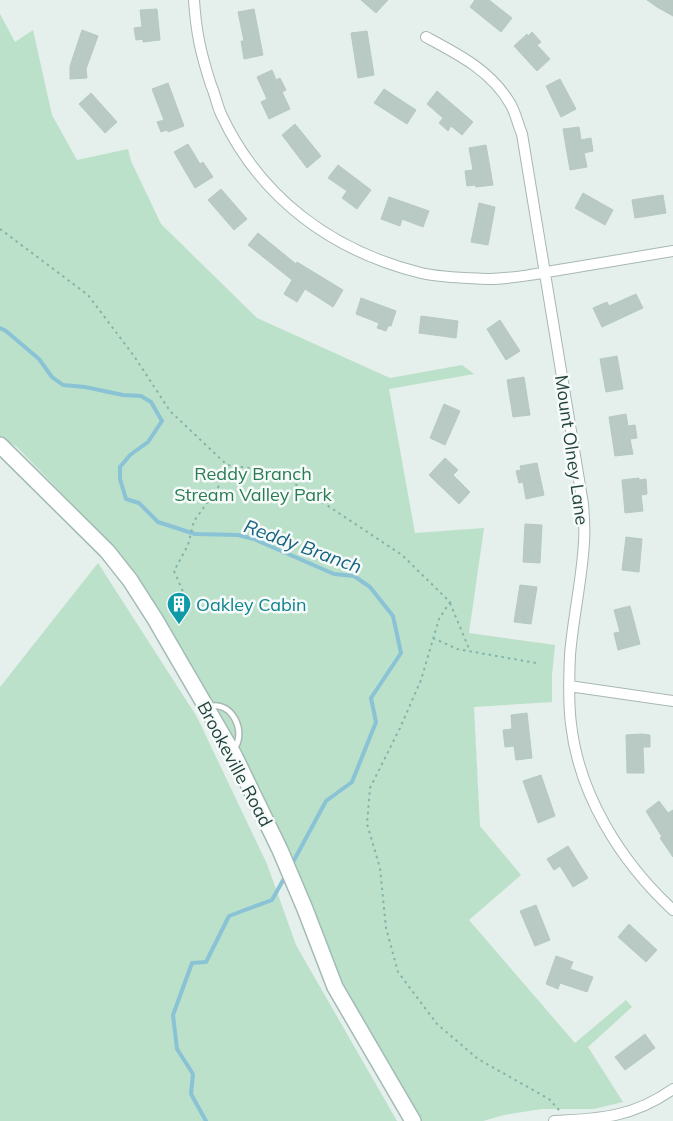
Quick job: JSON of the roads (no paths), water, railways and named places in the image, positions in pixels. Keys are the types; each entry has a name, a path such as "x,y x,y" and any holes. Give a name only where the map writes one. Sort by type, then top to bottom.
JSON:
{"street":[{"path":"194,0 195,22 200,50 221,113 244,155 274,193 292,210 331,238 371,258 422,273 446,277 491,279 673,251"},
{"name":"Mount Olney Lane","path":"426,37 462,56 496,84 511,105 522,134 583,504 584,542 570,654 571,724 578,756 595,805 613,839 634,869 673,910"},
{"name":"Brookeville Road","path":"0,445 108,551 130,580 232,751 280,850 335,988 413,1121"},
{"path":"569,686 673,701"},
{"path":"554,1121 603,1119 628,1112 652,1102 673,1089"}],"waterway":[{"name":"Reddy Branch","path":"0,328 39,359 52,377 63,385 85,387 123,395 141,396 151,402 162,421 148,442 130,455 120,467 120,479 126,499 139,503 158,522 195,534 238,535 254,539 334,574 354,576 370,587 393,616 401,653 371,698 376,722 352,782 326,801 292,864"},
{"name":"Reddy Branch","path":"206,1121 191,1094 193,1074 177,1049 173,1015 192,963 206,962 229,916 272,900 286,875"}],"place":[{"name":"Oakley Cabin","path":"179,625"}],"park label":[{"name":"Reddy Branch Stream Valley Park","path":"253,483"}]}
